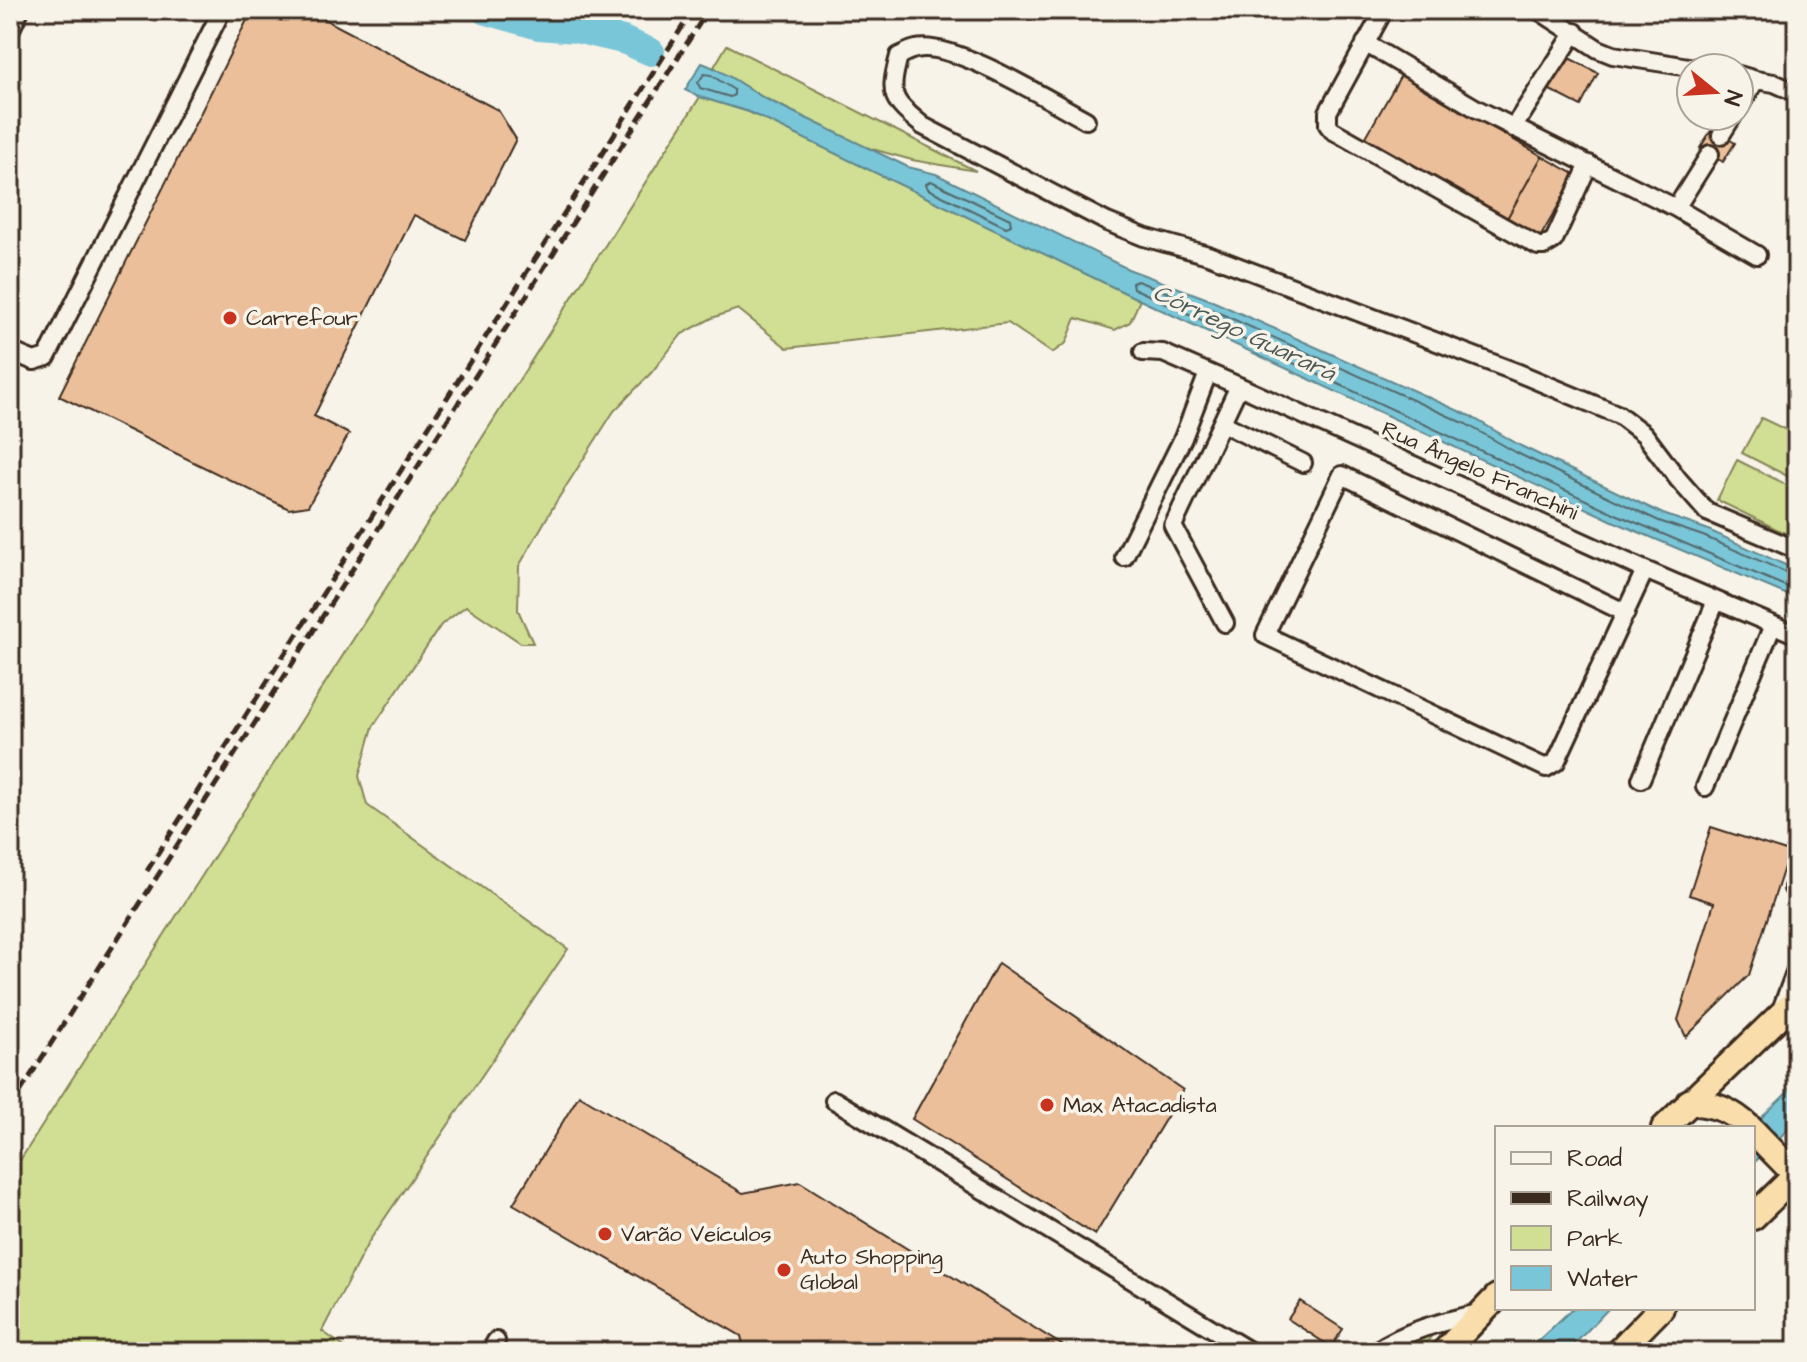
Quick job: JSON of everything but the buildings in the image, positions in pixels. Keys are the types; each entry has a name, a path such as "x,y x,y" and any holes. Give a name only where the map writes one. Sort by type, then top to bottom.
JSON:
{"highway":[{"path":"1666,1126 1797,999"},
{"path":"1689,1102 1708,1103 1746,1124"},
{"path":"1755,1133 1797,1175 1755,1215"},
{"path":"1444,1352 1489,1305"},
{"path":"1618,1352 1659,1310"}],"street":[{"path":"10,31 20,10"},
{"path":"10,351 34,361 47,357 222,10"},
{"path":"1384,10 1328,112 1328,125 1332,130 1538,246 1554,240 1589,164"},
{"path":"1538,10 1598,49 1613,55 1675,65"},
{"path":"1513,128 1575,32"},
{"path":"1365,43 1513,128 1676,208 1757,255"},
{"path":"1086,120 981,63 949,52 917,48 899,56 891,83 897,105 923,126 1107,222 1144,237 1208,255 1516,372 1619,415 1644,434 1707,512 1797,550"},
{"path":"1755,79 1774,83 1797,93"},
{"path":"1676,208 1710,154"},
{"name":"Rua Ângelo Franchini","path":"1143,352 1163,353 1797,635"},
{"path":"1124,557 1183,438 1208,373"},
{"path":"1225,623 1173,526 1239,386"},
{"path":"1222,423 1303,463"},
{"path":"1626,613 1342,475 1265,635 1546,768 1556,762 1626,613 1645,570"},
{"path":"1641,779 1716,601"},
{"path":"1705,787 1773,625"},
{"path":"1779,1016 1797,967"},
{"path":"834,1100 1251,1352"},
{"path":"1374,1352 1391,1340 1421,1327 1489,1305"}],"green space":[{"path":"727,45 976,171 912,160 865,147 744,88 714,67"},
{"path":"700,97 749,112 1140,300 1130,322 1115,330 1076,318 1066,343 1052,353 1008,323 787,348 738,309 682,334 651,373 614,411 519,566 518,610 533,643 521,643 466,606 441,625 373,727 359,776 367,805 568,949 368,1243 322,1331 351,1352 10,1352 10,1176"},
{"path":"1761,418 1797,435 1797,481 1742,453"},
{"path":"1737,460 1797,490 1797,539 1717,500"},
{"path":"1434,1333 1419,1352 1392,1352"}],"water":[{"path":"702,63 766,99 908,167 936,174 1128,269 1208,299 1470,416 1521,446 1663,514 1706,529 1797,570 1797,599 1615,522 1140,300 749,112 685,90"},
{"path":"1797,1083 1797,1120 1755,1162 1753,1126"},
{"path":"1571,1310 1607,1310 1567,1352 1526,1352"}],"waterway":[{"name":"Córrego Guarará","path":"484,10 539,26 576,29 623,40 651,52"}],"railway":[{"path":"147,871 693,10"},
{"path":"10,1108 708,10"}],"place":[{"name":"Carrefour","path":"230,318"},
{"name":"Max Atacadista","path":"1047,1105"},
{"name":"Varão Veículos","path":"605,1234"},
{"name":"Auto Shopping Global","path":"784,1270"}]}
